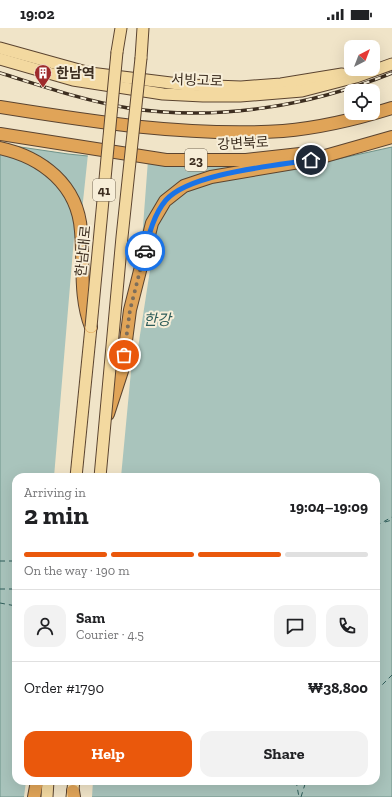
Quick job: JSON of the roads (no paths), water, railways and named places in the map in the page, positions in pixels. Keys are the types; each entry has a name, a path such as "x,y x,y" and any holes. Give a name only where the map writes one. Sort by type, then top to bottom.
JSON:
{"highway":[{"name":"강변북로","path":"0,108 85,121 193,132 284,131 356,119 392,108"},
{"name":"강변북로","path":"0,134 166,160 246,160 300,154 392,136"},
{"path":"104,427 122,370 130,310 152,223 166,200 184,186 211,177 311,160 392,136"},
{"path":"0,148 24,154 38,161 58,178 69,192 81,230 84,311 91,327"},
{"path":"34,797 36,785"}],"main road":[{"name":"한남대로","path":"76,473 117,52 121,28"},
{"name":"41","path":"100,473 143,28"},
{"name":"서빙고로","path":"0,48 90,73 187,85 241,87 281,84 325,78 344,74"},
{"name":"서빙고로","path":"0,59 73,80 163,94 203,96 240,96 302,91 356,77 392,63"},
{"name":"서빙고로","path":"380,66 392,63"},
{"path":"47,797 48,785"}],"water":[{"name":"한강","path":"0,144 68,154 146,162 315,164 392,147 392,797 0,797"}],"railway":[{"path":"0,73 64,93 112,105 161,112 195,113 229,112 296,102 361,85 392,73"}],"place":[{"name":"한남역","path":"43,88"}]}
